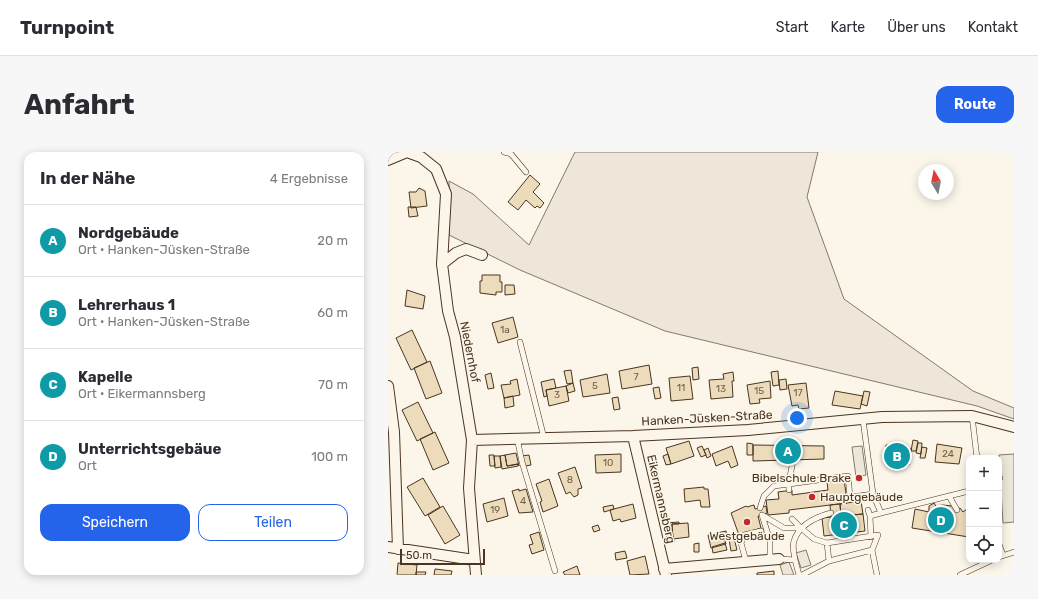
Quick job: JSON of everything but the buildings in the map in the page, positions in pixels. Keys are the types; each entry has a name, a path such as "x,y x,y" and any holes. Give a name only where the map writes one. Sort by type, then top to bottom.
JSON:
{"street":[{"name":"Niedernhof","path":"407,152 424,154 436,169 446,194 442,264 448,311 455,337 472,440 469,488 476,575"},
{"path":"388,160 407,152"},
{"path":"442,264 456,253 466,249 482,255"},
{"path":"388,386 394,432 393,548 474,560"},
{"name":"Hanken-Jüsken-Straße","path":"472,440 633,436 748,430 882,418 972,416 1014,427"},
{"name":"Eikermannsberg","path":"633,436 665,572 774,559"}],"lane":[{"path":"504,152 511,154 526,172"},
{"path":"520,342 544,438"},
{"path":"972,416 977,455"},
{"path":"863,420 873,494 881,513"},
{"path":"517,438 522,462 555,572"},
{"path":"789,490 788,483 792,472 792,459"},
{"path":"760,508 764,496 774,486 788,483 848,476 848,498 873,494"},
{"path":"870,516 966,492"},
{"path":"949,496 958,510"},
{"path":"868,510 870,516 871,537"},
{"path":"831,513 816,516 801,528 794,541 795,560 801,575 829,561 872,550"},
{"path":"795,560 774,559 762,515 784,528 801,528"},
{"path":"792,519 814,539 826,543 878,535 872,550 877,575"},
{"path":"746,562 740,543 744,535 761,530"},
{"path":"826,543 829,561"},
{"path":"1002,556 1014,552"},
{"path":"960,575 986,563"}],"shaded area":[{"path":"575,152 818,152 807,197 844,299 973,391 1014,408 1014,419 977,406 665,331 520,270 449,235 449,181 473,194 529,245"},
{"path":"862,446 866,475 856,477 852,447"},
{"path":"1014,454 1014,522 1003,523 1002,455 999,455"},
{"path":"806,550 811,565 801,568 796,553"},
{"path":"789,562 794,575 783,575 780,565"}],"place":[{"name":"Nordgebäude","path":"788,451"},
{"name":"Lehrerhaus 1","path":"897,456"},
{"name":"Bibelschule Brake","path":"859,478"},
{"name":"Hauptgebäude","path":"812,497"},
{"name":"Unterrichtsgebäue","path":"941,520"},
{"name":"Westgebäude","path":"747,522"},
{"name":"Kapelle","path":"844,525"}]}
